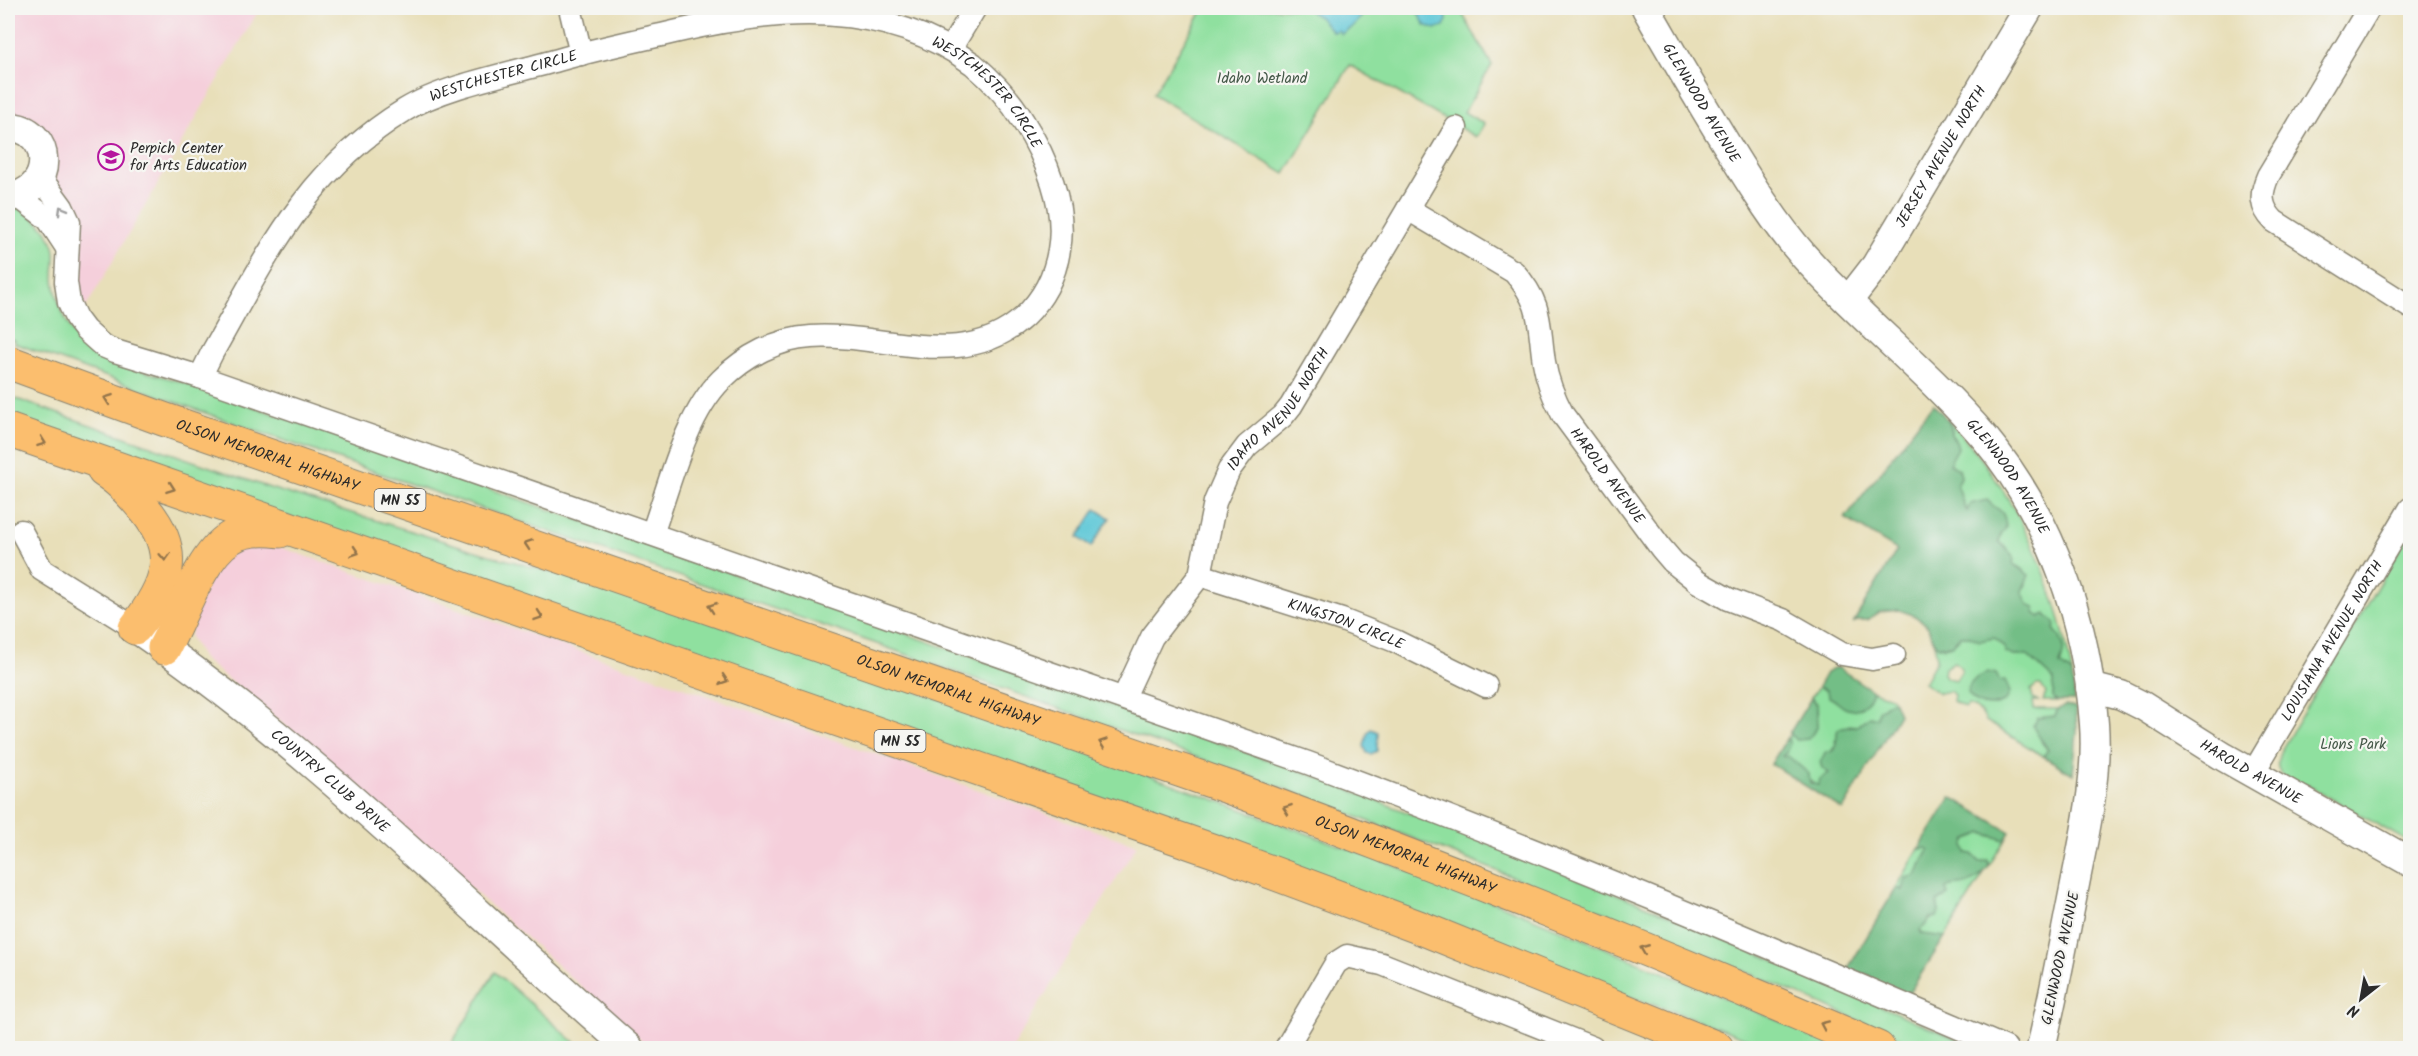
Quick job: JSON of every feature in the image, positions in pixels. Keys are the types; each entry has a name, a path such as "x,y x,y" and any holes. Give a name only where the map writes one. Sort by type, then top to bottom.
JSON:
{"highway":[{"name":"OLSON MEMORIAL HIGHWAY","path":"8,362 163,419 1227,787 1402,852 1716,978 1878,1048"},
{"name":"MN 55","path":"8,430 1227,855 1421,928 1717,1048"},
{"path":"76,454 112,476 151,516 161,534 167,554 166,572 154,603 135,628"},
{"path":"164,648 192,590 221,545 239,533 274,530 304,535"}],"street":[{"path":"570,8 581,54"},
{"path":"952,46 975,8"},
{"name":"GLENWOOD AVENUE","path":"1646,8 1767,207 1802,254 1977,429 1999,455 2021,489 2049,542 2069,593 2090,687 2094,726 2090,800 2041,1048"},
{"name":"JERSEY AVENUE NORTH","path":"1848,301 1876,265 2029,8"},
{"path":"2369,8 2268,176 2263,186 2262,202 2264,209 2274,222 2410,307"},
{"name":"WESTCHESTER CIRCLE","path":"200,377 295,210 347,152 408,107 429,98 581,54 708,24 805,9 841,9 878,15 914,26 952,46 1005,95 1029,130 1046,167 1058,205 1061,239 1055,268 1040,298 1019,322 978,343 928,347 840,337 808,337 776,344 746,359 717,384 694,418 652,534"},
{"path":"8,127 25,130 41,148 44,159 40,177 27,192 10,197"},
{"name":"IDAHO AVENUE NORTH","path":"1124,697 1152,637 1200,575 1215,502 1228,470 1247,446 1276,423 1291,406 1456,128"},
{"path":"40,177 62,207 69,222 66,282 69,303 76,318 103,346 200,377 1124,697 1444,814 1640,892 2006,1048"},
{"path":"10,197 48,219 67,248"},
{"name":"HAROLD AVENUE","path":"1408,209 1507,267 1523,282 1537,306 1545,364 1553,395 1563,415 1673,562 1712,590 1783,620 1842,654 1872,659 1894,655"},
{"name":"LOUISIANA AVENUE NORTH","path":"2253,773 2410,509"},
{"name":"COUNTRY CLUB DRIVE","path":"21,531 42,570 135,628 257,717 306,757 541,972 629,1048"},
{"name":"KINGSTON CIRCLE","path":"1200,575 1342,620 1395,641 1486,686"},
{"name":"HAROLD AVENUE","path":"2090,687 2121,694 2143,706 2253,773 2410,862"},
{"path":"1286,1048 1336,963 1347,956 1382,964 1593,1048"}],"shaded area":[{"name":"Perpich Center for Arts Education","path":"8,8 260,8 85,309 80,297 78,278 79,240 8,119"},
{"path":"248,542 274,545 1137,845 1012,1048 650,1048 319,753 203,659 190,637 193,618 215,564"}],"green space":[{"name":"Idaho Wetland","path":"1204,8 1459,8 1492,65 1464,112 1484,124 1476,137 1350,65 1285,174 1153,94"},
{"path":"19,208 39,223 53,244 56,290 61,310 71,329 91,352 117,365 191,385 1306,773 1640,903 1978,1048 1923,1048 1632,923 1267,782 874,643 236,424 14,343 14,340 8,338 8,209"},
{"path":"8,396 270,488 489,555 619,591 985,715 1504,906 1844,1048 1771,1048 1701,1021 8,417"},
{"path":"1933,404 1949,422 1952,436 1956,441 1958,448 1949,464 1959,469 1961,477 1957,485 1965,508 1967,511 1970,504 1987,500 2002,512 2006,528 1999,541 2014,557 2013,564 2029,575 2022,591 2028,604 2040,617 2045,614 2056,624 2054,629 2063,647 2060,665 2072,674 2075,701 2057,701 2053,697 2054,680 2028,656 2014,656 2006,653 2003,645 1994,638 1980,641 1970,636 1961,636 1951,645 1939,646 1935,644 1928,627 1921,620 1899,610 1880,612 1867,620 1858,620 1853,623 1897,550 1845,518"},
{"path":"1947,419 1993,475 2029,537 2055,604 2072,674 2060,665 2061,645 2046,614 2040,617 2035,613 2034,608 2028,604 2022,594 2026,584 2024,570 2013,564 2014,557 1999,541 2001,534 1977,504 1967,511 1965,508 1957,485 1961,477 1956,468 1949,464 1956,441 1952,436"},
{"name":"Lions Park","path":"2410,531 2410,843 2309,786 2287,778 2279,770 2278,764 2283,747"},
{"path":"1961,636 1970,636 1980,641 1994,637 2014,656 2028,656 2054,680 2053,697 2057,701 2043,701 2046,693 2041,685 2036,685 2031,690 2033,698 2038,701 2033,701 2034,709 2058,709 2055,716 2049,718 2037,730 2042,743 2048,750 2043,756 1986,721 1974,707 1968,705 1965,708 1953,701 1954,695 1950,691 1939,693 1924,683 1936,661 1935,644 1946,646","holes":["1954,662 1962,668 1956,680 1947,678 1944,674 1945,668"]},
{"path":"1837,667 1873,691 1862,706 1854,709 1845,708 1829,697 1826,690 1818,687 1826,673"},
{"path":"1987,672 1996,674 2000,681 2005,680 2010,692 2006,701 1985,706 1976,702 1968,693 1972,682"},
{"path":"1818,687 1826,690 1852,710 1869,700 1873,691 1891,697 1894,702 1883,707 1878,718 1864,720 1857,726 1849,725 1835,741 1836,744 1831,752 1830,773 1818,785 1814,785 1803,769 1782,755 1786,753 1789,734 1797,740 1818,723 1817,703 1811,698"},
{"path":"1811,698 1817,706 1817,728 1808,739 1797,740 1789,734"},
{"path":"1890,702 1894,702 1899,714 1843,810 1771,764 1787,738 1790,743 1786,753 1782,756 1788,756 1809,774 1810,783 1818,785 1820,779 1829,773 1822,768 1820,762 1826,752 1834,749 1837,731 1842,727 1857,726 1870,716 1877,718 1878,711"},
{"path":"2065,706 2076,708 2077,732 2073,774 2043,756 2048,750 2033,726 2038,718 2055,716 2058,709"},
{"path":"1951,797 2010,832 2005,840 1983,833 1967,839 1964,846 1966,853 1972,854 1980,862 1988,860 1989,866 1977,879 1946,888 1948,895 1937,902 1939,912 1937,917 1930,918 1920,930 1922,934 1945,937 1907,996 1873,981 1869,975 1847,970 1896,888 1903,890 1906,878 1916,875 1929,850 1919,849"},
{"path":"1982,833 2005,840 1989,866 1988,860 1980,862 1972,854 1966,853 1964,846 1967,839"},
{"path":"1919,849 1929,850 1915,876 1906,879 1905,888 1899,890 1896,888"},
{"path":"1983,875 1945,937 1922,934 1920,930 1922,927 1939,912 1937,902 1944,898 1946,888"},
{"path":"495,972 581,1048 449,1048"}],"water":[{"path":"1313,8 1368,8 1355,25 1341,34 1338,30 1333,32 1319,17 1310,12"},
{"path":"1401,8 1445,8 1447,20 1444,26 1435,29 1425,25 1416,10 1404,11"},
{"path":"1096,509 1110,518 1091,547 1078,537"},
{"path":"1371,729 1378,732 1377,751 1371,754 1367,753 1364,746"}],"place":[{"name":"Perpich Center for Arts Education","path":"111,157"}]}
